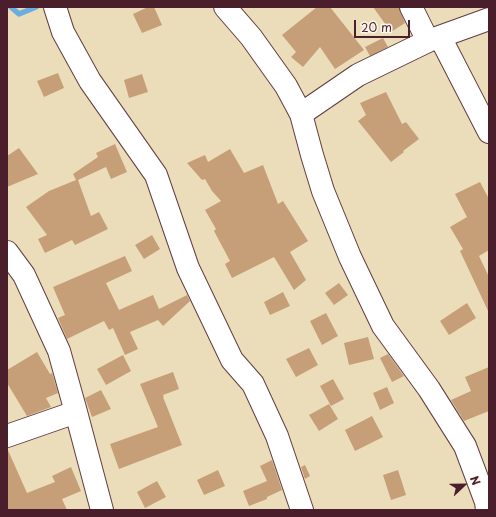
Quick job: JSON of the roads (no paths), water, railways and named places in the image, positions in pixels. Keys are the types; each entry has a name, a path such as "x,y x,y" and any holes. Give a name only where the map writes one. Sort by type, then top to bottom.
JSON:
{"street":[{"path":"55,7 63,32 90,81 156,175 188,268 232,360 253,384 256,390 277,436 302,510"},
{"path":"225,7 252,37 286,86 301,114 323,191 350,257 383,326 429,389 465,446 486,502 487,510"},
{"path":"411,7 434,39 489,132"},
{"path":"301,114 358,75 434,39 489,19"},
{"path":"7,252 24,275 59,351 102,510"},
{"path":"7,436 76,412"}],"waterway":[{"path":"11,7 19,14 36,7"}]}
